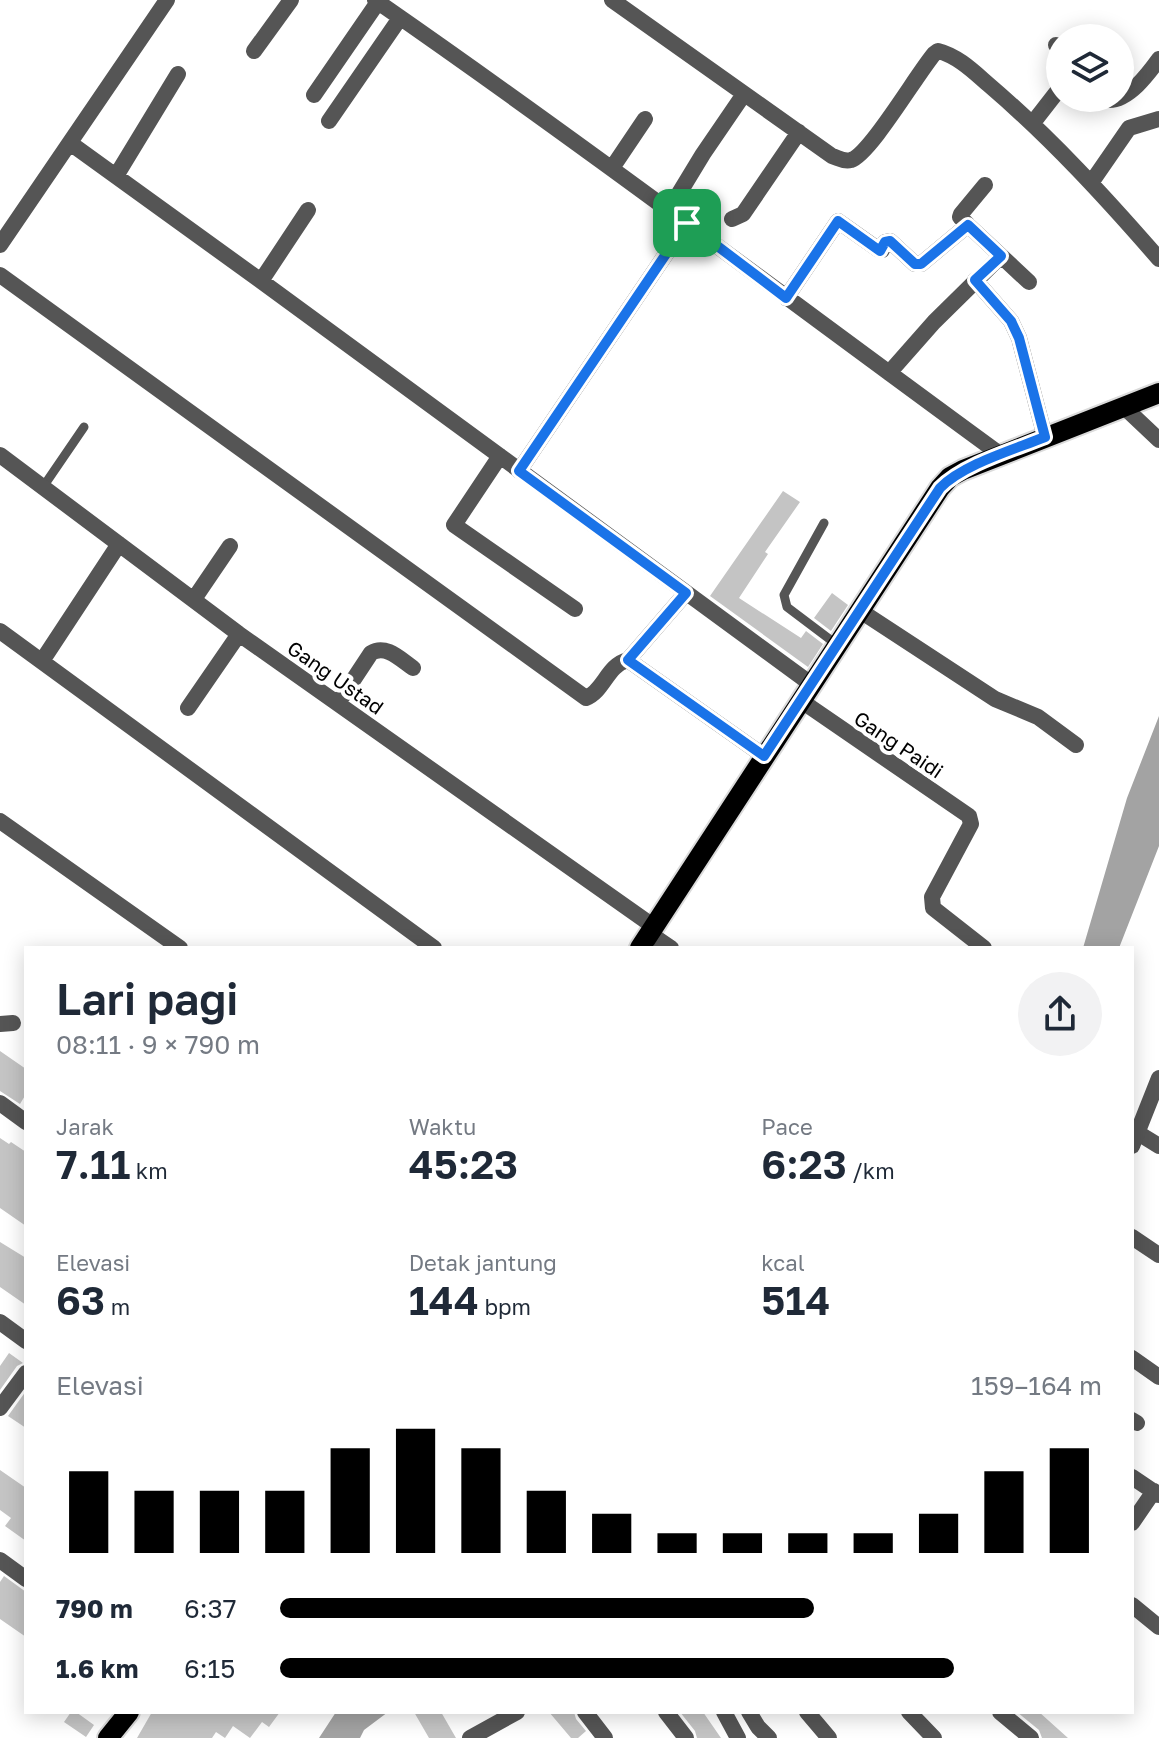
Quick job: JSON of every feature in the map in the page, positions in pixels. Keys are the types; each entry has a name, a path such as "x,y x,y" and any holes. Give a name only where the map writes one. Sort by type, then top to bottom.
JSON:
{"main road":[{"path":"647,936 836,644 950,477 1159,393"},
{"path":"108,1738 127,1714"}],"street":[{"path":"0,245 167,0"},
{"path":"254,51 291,0"},
{"path":"612,0 832,156 845,161 853,159 870,145 930,58 938,51 945,53 963,63 1025,116 1159,259"},
{"path":"314,95 376,1 612,168 1001,455"},
{"path":"329,121 400,18"},
{"path":"1134,86 1159,59"},
{"path":"116,176 178,74"},
{"path":"669,210 744,94"},
{"path":"1032,124 1046,106"},
{"path":"612,168 645,119"},
{"path":"1091,183 1129,128 1159,119"},
{"path":"732,219 743,214 799,132"},
{"name":"Gang Paidi","path":"70,143 686,593 805,692 966,814 971,824 932,897 932,903 933,908 981,946"},
{"path":"985,185 960,217 1029,282"},
{"path":"261,281 308,210"},
{"path":"786,298 838,221 880,251 885,242 890,241 918,264 968,225"},
{"path":"519,471 687,223"},
{"path":"889,373 934,322 1001,256"},
{"path":"0,275 586,698 593,695 615,665 628,660 686,593"},
{"path":"975,280 1011,321 1019,338 1045,437"},
{"path":"1123,406 1159,440"},
{"name":"Gang Ustad","path":"0,455 239,634 338,703 647,936 667,946"},
{"path":"500,456 454,525 575,609"},
{"path":"42,661 119,544"},
{"path":"194,599 230,546"},
{"path":"859,610 995,699 1038,717 1076,745"},
{"path":"0,631 431,946"},
{"path":"188,708 239,634"},
{"path":"338,703 371,653 378,649 413,668"},
{"path":"628,660 764,756"},
{"path":"0,821 177,946"},
{"path":"1159,1078 1154,1107 1135,1139 1159,1146"},
{"path":"0,1103 24,1121"},
{"path":"1134,1238 1159,1255"},
{"path":"0,1322 24,1340"},
{"path":"1134,1359 1159,1377"},
{"path":"0,1408 24,1376"},
{"path":"1134,1478 1157,1493 1134,1521"},
{"path":"0,1560 24,1578"},
{"path":"1134,1607 1159,1627"},
{"path":"470,1738 513,1714"},
{"path":"587,1714 605,1738"},
{"path":"668,1714 686,1738"},
{"path":"725,1714 738,1738"},
{"path":"750,1714 769,1738"},
{"path":"809,1714 829,1738"},
{"path":"911,1714 934,1738"},
{"path":"1002,1714 1031,1738"}],"lane":[{"path":"43,487 84,427"},
{"path":"824,523 784,595 787,607 836,644"}],"shaded area":[{"path":"1159,716 1159,846 1120,946 1084,946 1127,798"},
{"path":"335,1714 385,1714 364,1730 360,1738 319,1738"}],"building":[{"path":"783,491 800,502 765,552 768,554 739,598 801,638 806,631 823,644 808,667 710,596"},
{"path":"832,593 848,605 831,631 814,618"},
{"path":"0,1051 24,1068 24,1097 20,1104 0,1091"},
{"path":"0,1138 24,1151 24,1225 0,1208"},
{"path":"0,1242 24,1257 24,1304 0,1287"},
{"path":"9,1353 23,1363 17,1366 0,1390 0,1366"},
{"path":"24,1394 24,1427 8,1416"},
{"path":"0,1470 24,1487 24,1540 5,1526 11,1518 0,1510"},
{"path":"4,1576 24,1591 24,1636 0,1619 0,1582"},
{"path":"70,1714 79,1714 94,1725 86,1737 64,1722"},
{"path":"151,1714 279,1714 269,1727 262,1722 250,1738 233,1726 225,1738 216,1732 212,1738 137,1738"},
{"path":"415,1714 442,1714 456,1738 429,1738"},
{"path":"551,1714 575,1714 586,1731 578,1738 571,1738"},
{"path":"682,1714 704,1714 721,1738 697,1738"},
{"path":"1019,1714 1041,1714 1068,1738 1042,1738 1039,1730"}],"route":[{"path":"838,221 880,251 885,242 890,241 915,264 921,264 968,225 1001,256 975,280 1011,321 1019,338 1045,437 963,470 950,477 940,488 764,756 628,660 686,593 519,471 687,223 786,298 838,221"}]}
